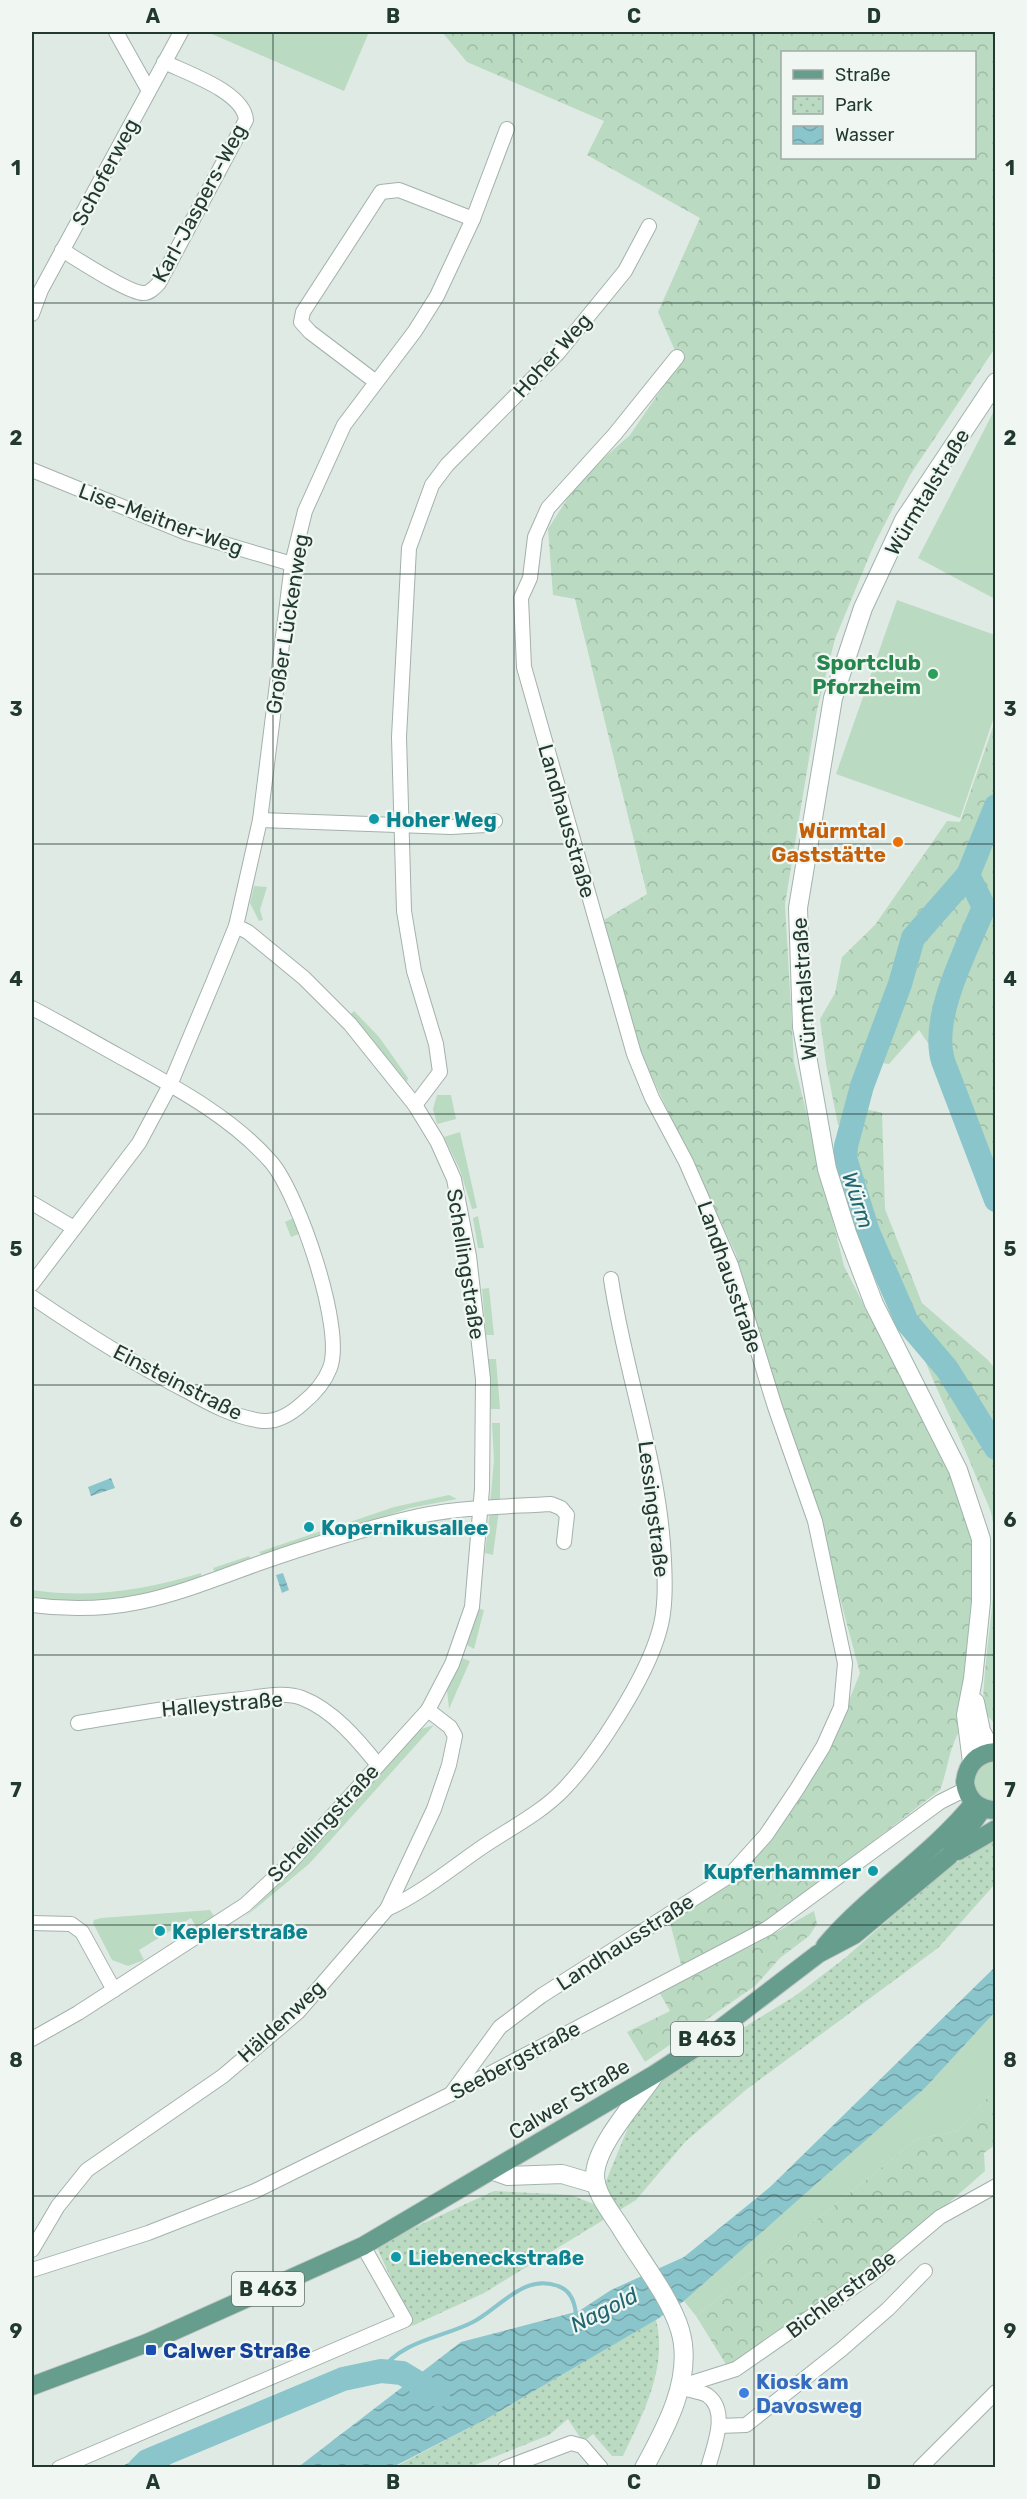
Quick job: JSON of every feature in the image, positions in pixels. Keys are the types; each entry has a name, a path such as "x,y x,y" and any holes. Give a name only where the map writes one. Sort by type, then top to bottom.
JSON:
{"main road":[{"name":"Würmtalstraße","path":"972,1762 966,1715 973,1679 981,1602 981,1539 958,1470 874,1304 847,1233 827,1169 802,1027 798,908 833,698 863,608 904,520 996,382"},
{"name":"Würmtalstraße","path":"973,1679 981,1731 994,1752"},
{"path":"980,1803 965,1775 972,1762 984,1754 994,1752"},
{"name":"Calwer Straße","path":"32,2386 147,2343 363,2246 655,2074 695,2048 818,1954 854,1935 948,1856 980,1803"},
{"name":"Calwer Straße","path":"818,1954 844,1923 942,1840 980,1803"},
{"name":"B 463","path":"948,1856 996,1829"},
{"path":"644,2468 669,2418 679,2387 684,2354 680,2329 599,2190 595,2174 603,2149 655,2074"},
{"path":"494,2170 508,2176 562,2174 599,2190"}],"street":[{"path":"116,32 148,89"},
{"name":"Schoferweg","path":"32,314 41,290 62,250 181,32"},
{"name":"Karl-Jaspers-Weg","path":"62,250 130,290 143,293 154,289 159,283 246,120 243,106 226,92 164,62"},
{"name":"Großer Lückenweg","path":"32,1284 139,1143 170,1085 236,926 260,820 292,564 305,511 344,425 437,296 473,219 507,129"},
{"path":"376,382 305,327 302,322 303,312 381,192 399,190 473,219"},
{"name":"Hoher Weg","path":"416,1105 440,1072 436,1044 414,971 404,911 399,737 408,548 432,485 447,465 558,353 625,271 649,226"},
{"name":"Landhausstraße","path":"451,2094 500,2027 550,1990 729,1876 766,1835 797,1789 823,1747 840,1707 845,1664 815,1521 775,1407 731,1265 686,1162 652,1098 634,1054 524,667 521,598 530,578 536,537 548,508 615,434 677,357"},
{"name":"Lise-Meitner-Weg","path":"32,470 187,533 292,564"},
{"path":"260,820 451,827 486,825 495,820"},
{"name":"Schellingstraße","path":"32,2039 114,1990 244,1905 295,1857 428,1710 452,1664 472,1607 481,1508 483,1379 469,1256 454,1179 437,1141 416,1105 342,1016 304,978 248,932 236,926"},
{"path":"32,1008 170,1085"},
{"name":"Einsteinstraße","path":"32,1298 139,1366 211,1404 247,1418 265,1421 279,1419 293,1412 321,1384 331,1366 333,1342 328,1312 297,1205 285,1181 251,1142 170,1085"},
{"path":"32,1203 74,1228"},
{"name":"Lessingstraße","path":"387,1909 433,1882 562,1792 583,1766 630,1696 659,1632 664,1595 664,1558 654,1469 618,1326 611,1279"},
{"path":"32,1605 73,1609 128,1605 158,1599 325,1542 407,1518 481,1508 551,1504 561,1508 567,1515 564,1542"},
{"name":"Halleystraße","path":"78,1723 187,1704 279,1695 302,1698 353,1735 378,1765"},
{"name":"Häldenweg","path":"32,2250 58,2206 87,2170 223,2076 298,2012 387,1909 434,1809 455,1736 450,1726 428,1710"},
{"name":"Seebergstraße","path":"32,2270 148,2233 255,2191 451,2094 768,1928 933,1807 980,1803"},
{"path":"32,1923 62,1922 71,1924 82,1932 114,1990"},
{"name":"Bichlerstraße","path":"679,2387 735,2369 871,2276 940,2217 996,2186"},
{"path":"60,2468 405,2320 363,2246"},
{"name":"Bichlerstraße","path":"719,2426 746,2425 842,2349 888,2309 925,2271"},
{"path":"679,2387 707,2395 716,2408 719,2426 708,2468"},
{"path":"920,2468 996,2392"},
{"path":"505,2468 571,2443 582,2446 601,2468"}],"green space":[{"path":"207,32 369,32 344,91"},
{"path":"442,32 995,32 995,348 910,475 873,547 835,639 817,710 785,904 794,1062 844,1266 956,1486 972,1542 973,1596 961,1729 954,1743 940,1790 753,1933 682,1968 669,1919 735,1878 846,1708 860,1673 822,1531 769,1375 736,1254 638,1048 604,920 647,894 575,599 553,595 548,529 580,479 630,435 680,362 658,312 700,218 587,155 604,121 467,62"},
{"path":"995,409 995,599 918,558"},
{"name":"Sportclub Pforzheim","path":"897,600 995,635 995,714 960,818 836,774"},
{"path":"995,721 995,1218 936,1055 919,1030 889,1064 867,1061 845,1121 838,1125 820,1019 835,993 842,957 875,925 947,821 960,822"},
{"path":"254,886 267,887 260,910 263,920 259,921 250,903"},
{"path":"354,1011 379,1037 408,1078 407,1082 351,1014"},
{"path":"437,1095 451,1095 456,1119 437,1124 433,1109"},
{"path":"861,1108 882,1113 885,1209 922,1303 988,1360 995,1369 995,1438 963,1373 935,1339 911,1323 886,1264 856,1182 852,1151"},
{"path":"460,1132 477,1208 472,1209 460,1170 444,1137"},
{"path":"478,1216 484,1248 478,1248 473,1218"},
{"path":"296,1217 301,1233 291,1237 285,1222"},
{"path":"489,1288 494,1335 486,1335 482,1289"},
{"path":"921,1343 952,1380 995,1451 995,1547 988,1503 919,1345"},
{"path":"488,1359 496,1359 500,1409 491,1409"},
{"path":"492,1423 500,1423 500,1504 490,1504 494,1460"},
{"path":"449,1495 457,1499 410,1508 353,1527 350,1522 394,1507"},
{"path":"490,1510 499,1510 493,1555 485,1553"},
{"path":"324,1530 326,1536 264,1557 259,1552"},
{"path":"249,1556 252,1561 215,1573 213,1568"},
{"path":"995,1570 995,1724 983,1711"},
{"path":"201,1573 202,1578 139,1595 118,1598 76,1601 32,1597 32,1590 75,1594 117,1591 159,1584"},
{"path":"476,1608 484,1610 474,1649 467,1645"},
{"path":"462,1658 470,1661 449,1709 447,1690"},
{"path":"434,1725 309,1864 244,1918 306,1857 418,1730"},
{"path":"995,1761 995,1801 988,1801 977,1793 974,1774 983,1764"},
{"path":"995,1840 995,1884 938,1948 747,2089 686,2141 636,2200 484,2293 412,2326 376,2245 494,2191 571,2195 596,2205 630,2123 657,2081 795,1996 845,1958 947,1868"},
{"path":"210,1910 214,1916 197,1928 191,1918 139,1950 144,1960 128,1966 112,1960 93,1923 94,1920 101,1918"},
{"path":"814,1911 817,1924 809,1936 780,1958 755,1986 645,2062 627,2032 670,2011 658,1990 752,1946"},
{"path":"995,2012 995,2089 958,2131 917,2139 696,2316 684,2301 925,2088"},
{"path":"995,2089 995,2145 984,2153 985,2171 924,2224 860,2274 794,2322 727,2366 696,2316 917,2139 958,2131"},
{"path":"656,2320 659,2355 652,2390 623,2456 612,2456 593,2434 583,2442 568,2419 549,2435 470,2467 393,2468 488,2418"}],"water":[{"path":"111,1478 115,1488 91,1496 88,1487"},
{"path":"283,1573 289,1590 282,1593 276,1575"},
{"path":"995,1967 995,2012 925,2088 684,2301 656,2320 488,2418 393,2467 297,2468 461,2342 579,2311 611,2290 684,2257 770,2187"},
{"path":"164,2446 171,2467 120,2467"}],"waterway":[{"name":"Würm","path":"996,806 968,875 913,938 900,984 862,1086 845,1158 868,1232 907,1322 947,1369 996,1448"},
{"name":"Würm","path":"968,875 984,907 952,983 940,1043 943,1061 996,1200"},
{"path":"381,2371 390,2361 411,2346 473,2322 513,2294 534,2284 546,2283 566,2290 573,2301 576,2315"},
{"name":"Nagold","path":"140,2468 147,2461 343,2379 381,2371 402,2373 438,2395"}],"place":[{"name":"Sportclub Pforzheim","path":"933,674"},
{"name":"Hoher Weg","path":"374,819"},
{"name":"Würmtal Gaststätte","path":"898,842"},
{"name":"Kopernikusallee","path":"309,1527"},
{"name":"Kupferhammer","path":"873,1871"},
{"name":"Keplerstraße","path":"160,1931"},
{"name":"Liebeneckstraße","path":"396,2257"},
{"name":"Calwer Straße","path":"151,2350"},
{"name":"Kiosk am Davosweg","path":"744,2393"}]}
